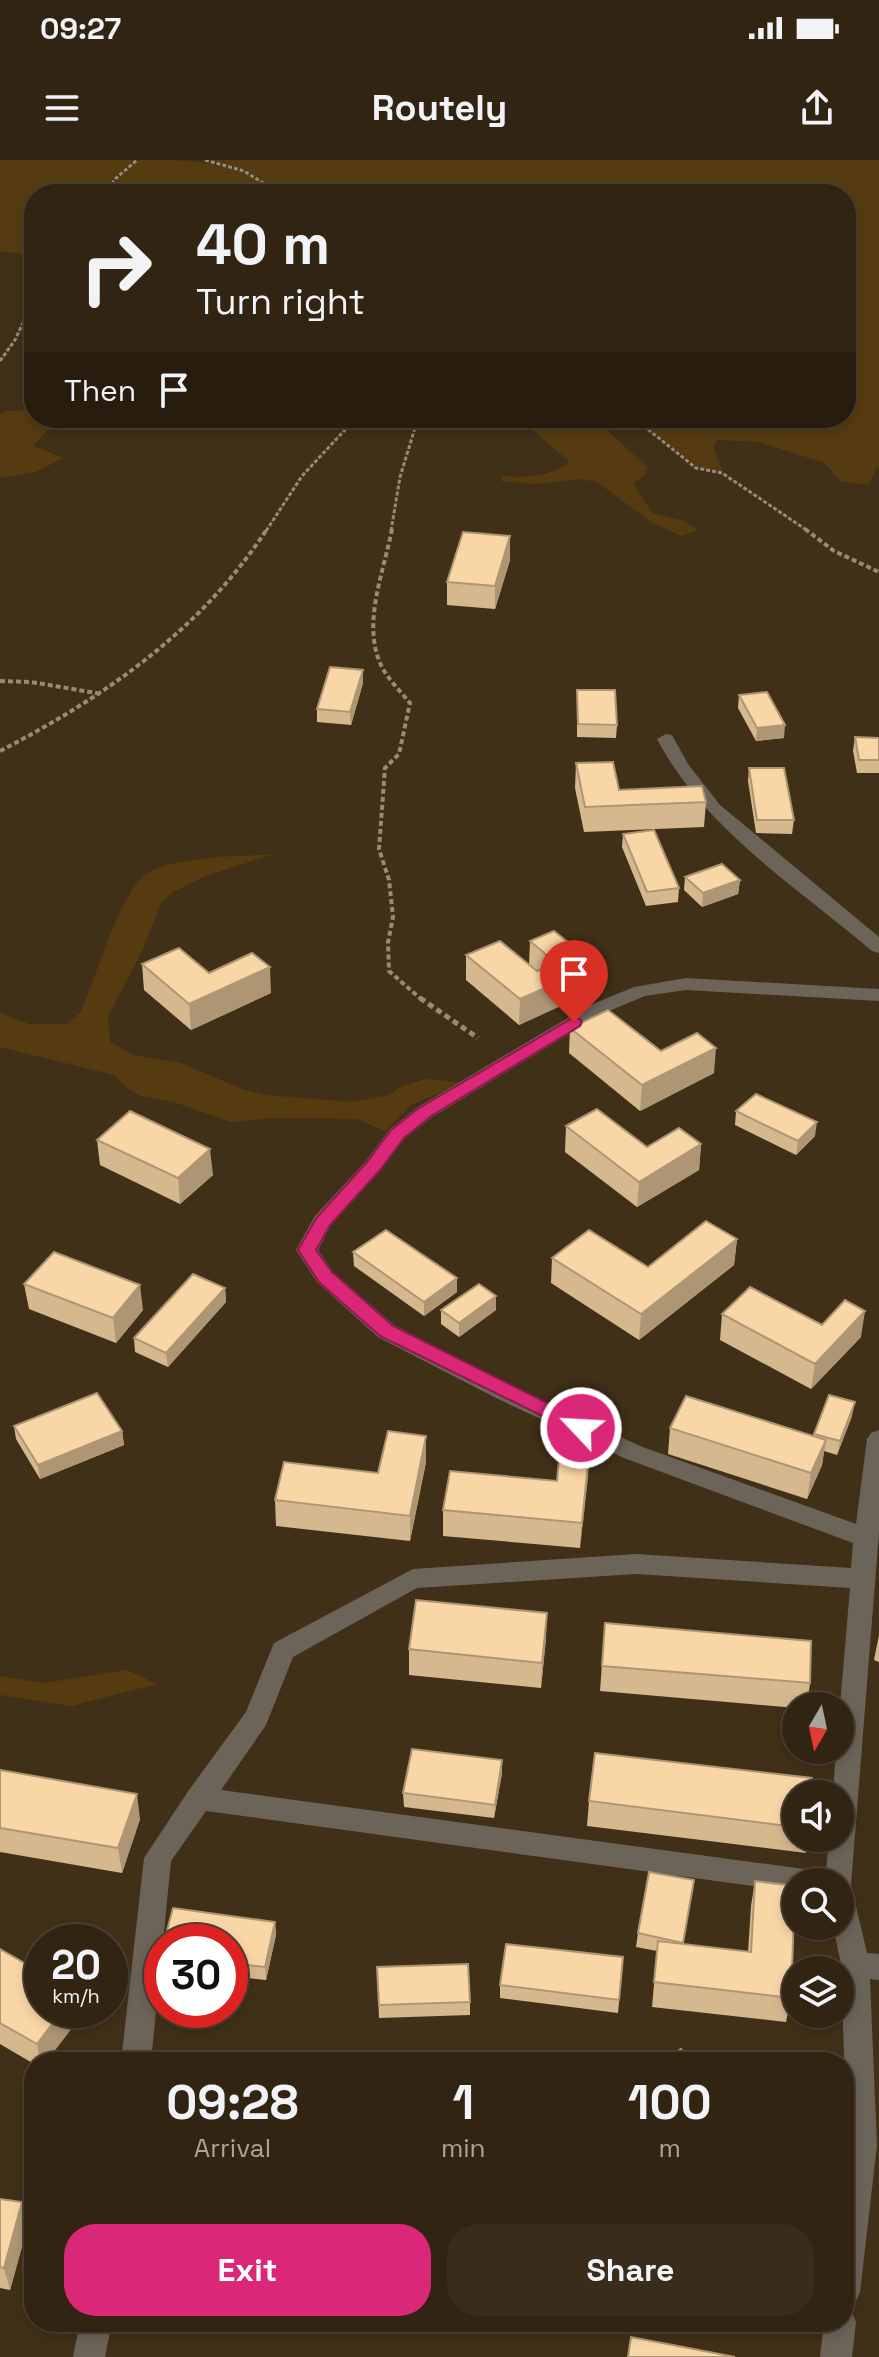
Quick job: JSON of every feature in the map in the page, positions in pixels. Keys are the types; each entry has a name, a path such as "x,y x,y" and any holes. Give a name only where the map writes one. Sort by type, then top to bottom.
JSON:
{"street":[{"path":"666,739 678,766 738,835 825,900 879,947"},
{"path":"866,1538 632,1452 504,1392 386,1331 325,1277 307,1250 323,1221 373,1166 397,1134 425,1112 595,1010 641,991 686,984 879,995"},
{"path":"840,1868 866,1538 879,1439"},
{"path":"137,2052 158,1858 257,1717 283,1650 413,1579 636,1564 863,1579"},
{"path":"198,1798 782,1878"},
{"path":"854,1930 867,1966 862,2145 854,2210"},
{"path":"89,2357 94,2332"},
{"path":"836,2357 839,2332"}],"path":[{"path":"112,184 137,160"},
{"path":"205,160 244,171 265,184"},
{"path":"0,361 24,321"},
{"path":"0,751 56,723 102,694 178,634 238,570 303,476 347,428"},
{"path":"415,428 400,477 387,556 376,593 375,647 383,669 410,703 399,754 385,768 382,799 379,849 389,880 393,917 388,942 389,971 427,1005 512,1059"},
{"path":"646,428 696,468 722,473 787,514 834,551 879,572"},
{"path":"0,681 31,682 102,694"}],"shaded area":[{"path":"0,160 134,160 109,184 24,184 24,255 0,251"},
{"path":"138,160 175,161 230,168 264,184 114,184"},
{"path":"209,160 879,160 879,468 876,468 869,485 840,481 825,463 759,442 717,440 713,447 723,472 698,467 649,428 856,428 856,184 268,184 246,170"},
{"path":"24,409 24,428 50,428 33,446 64,458 35,472 0,478 0,414"},
{"path":"530,428 605,428 647,467 644,476 633,483 652,513 685,521 697,530 682,536 654,524 597,482 579,479 535,484 501,481 502,476 546,474 570,462"},
{"path":"271,855 206,876 173,892 161,903 142,951 108,1017 110,1042 134,1055 180,1063 242,1089 265,1095 353,1102 390,1095 402,1086 426,1079 464,1083 411,1105 386,1131 356,1119 271,1118 231,1122 174,1102 141,1096 114,1075 0,1047 0,1013 29,1024 67,1024 80,1013 117,919 135,886 145,875 170,864 187,861"},
{"path":"127,1670 157,1684 71,1706 0,1695 0,1676 43,1683"}],"building":[{"path":"463,532 510,536 495,586 447,582"},
{"path":"330,667 363,670 350,712 317,709"},
{"path":"577,690 615,690 617,725 578,724"},
{"path":"767,692 785,725 757,728 739,695"},
{"path":"855,737 879,738 879,760 859,760"},
{"path":"613,762 619,790 702,786 706,802 585,807 576,763"},
{"path":"749,768 784,768 794,820 757,820"},
{"path":"654,830 679,888 647,892 623,834"},
{"path":"722,864 740,880 703,893 685,877"},
{"path":"554,931 597,965 520,999 466,955 500,941 537,971 556,963 530,941"},
{"path":"179,948 209,973 252,953 270,967 189,1004 142,964"},
{"path":"608,1010 661,1051 697,1033 716,1048 642,1085 570,1028"},
{"path":"756,1094 817,1122 798,1141 736,1111"},
{"path":"597,1109 647,1147 679,1128 701,1144 639,1182 566,1126"},
{"path":"130,1111 210,1149 178,1178 97,1140"},
{"path":"706,1221 737,1239 641,1314 552,1258 589,1230 648,1267"},
{"path":"386,1230 457,1278 424,1302 353,1252"},
{"path":"54,1252 140,1285 113,1318 24,1284"},
{"path":"193,1274 225,1288 166,1353 134,1338"},
{"path":"479,1284 496,1296 459,1323 441,1310"},
{"path":"750,1287 822,1325 845,1300 865,1311 815,1364 722,1314"},
{"path":"97,1393 122,1431 38,1465 14,1426"},
{"path":"829,1395 855,1402 840,1441 814,1434"},
{"path":"686,1396 826,1440 811,1473 670,1428"},
{"path":"388,1431 426,1436 410,1516 275,1500 284,1462 378,1473"},
{"path":"560,1450 589,1453 582,1523 443,1510 450,1471 557,1481"},
{"path":"416,1600 547,1613 542,1663 409,1649"},
{"path":"605,1623 811,1641 810,1683 602,1666"},
{"path":"412,1749 502,1760 495,1805 403,1793"},
{"path":"595,1753 812,1778 782,1780 782,1825 589,1801"},
{"path":"0,1770 137,1794 118,1848 0,1828"},
{"path":"649,1872 694,1880 683,1943 638,1933"},
{"path":"755,1881 782,1884 782,1940 793,1940 792,1956 782,1956 782,1997 654,1982 658,1941 751,1952"},
{"path":"173,1908 275,1922 265,1967 248,1965 248,1924 169,1924"},
{"path":"506,1944 623,1957 619,2000 500,1985"},
{"path":"0,1949 24,1963 24,2028 49,2028 37,2044 0,2023"},
{"path":"468,1964 470,2002 379,2005 377,1967"},
{"path":"0,2199 22,2202 4,2268 0,2267"},
{"path":"631,2337 735,2357 628,2357"}],"route":[{"path":"574,1022 425,1112 397,1134 373,1166 323,1221 307,1250 325,1277 386,1331 581,1428"}]}
